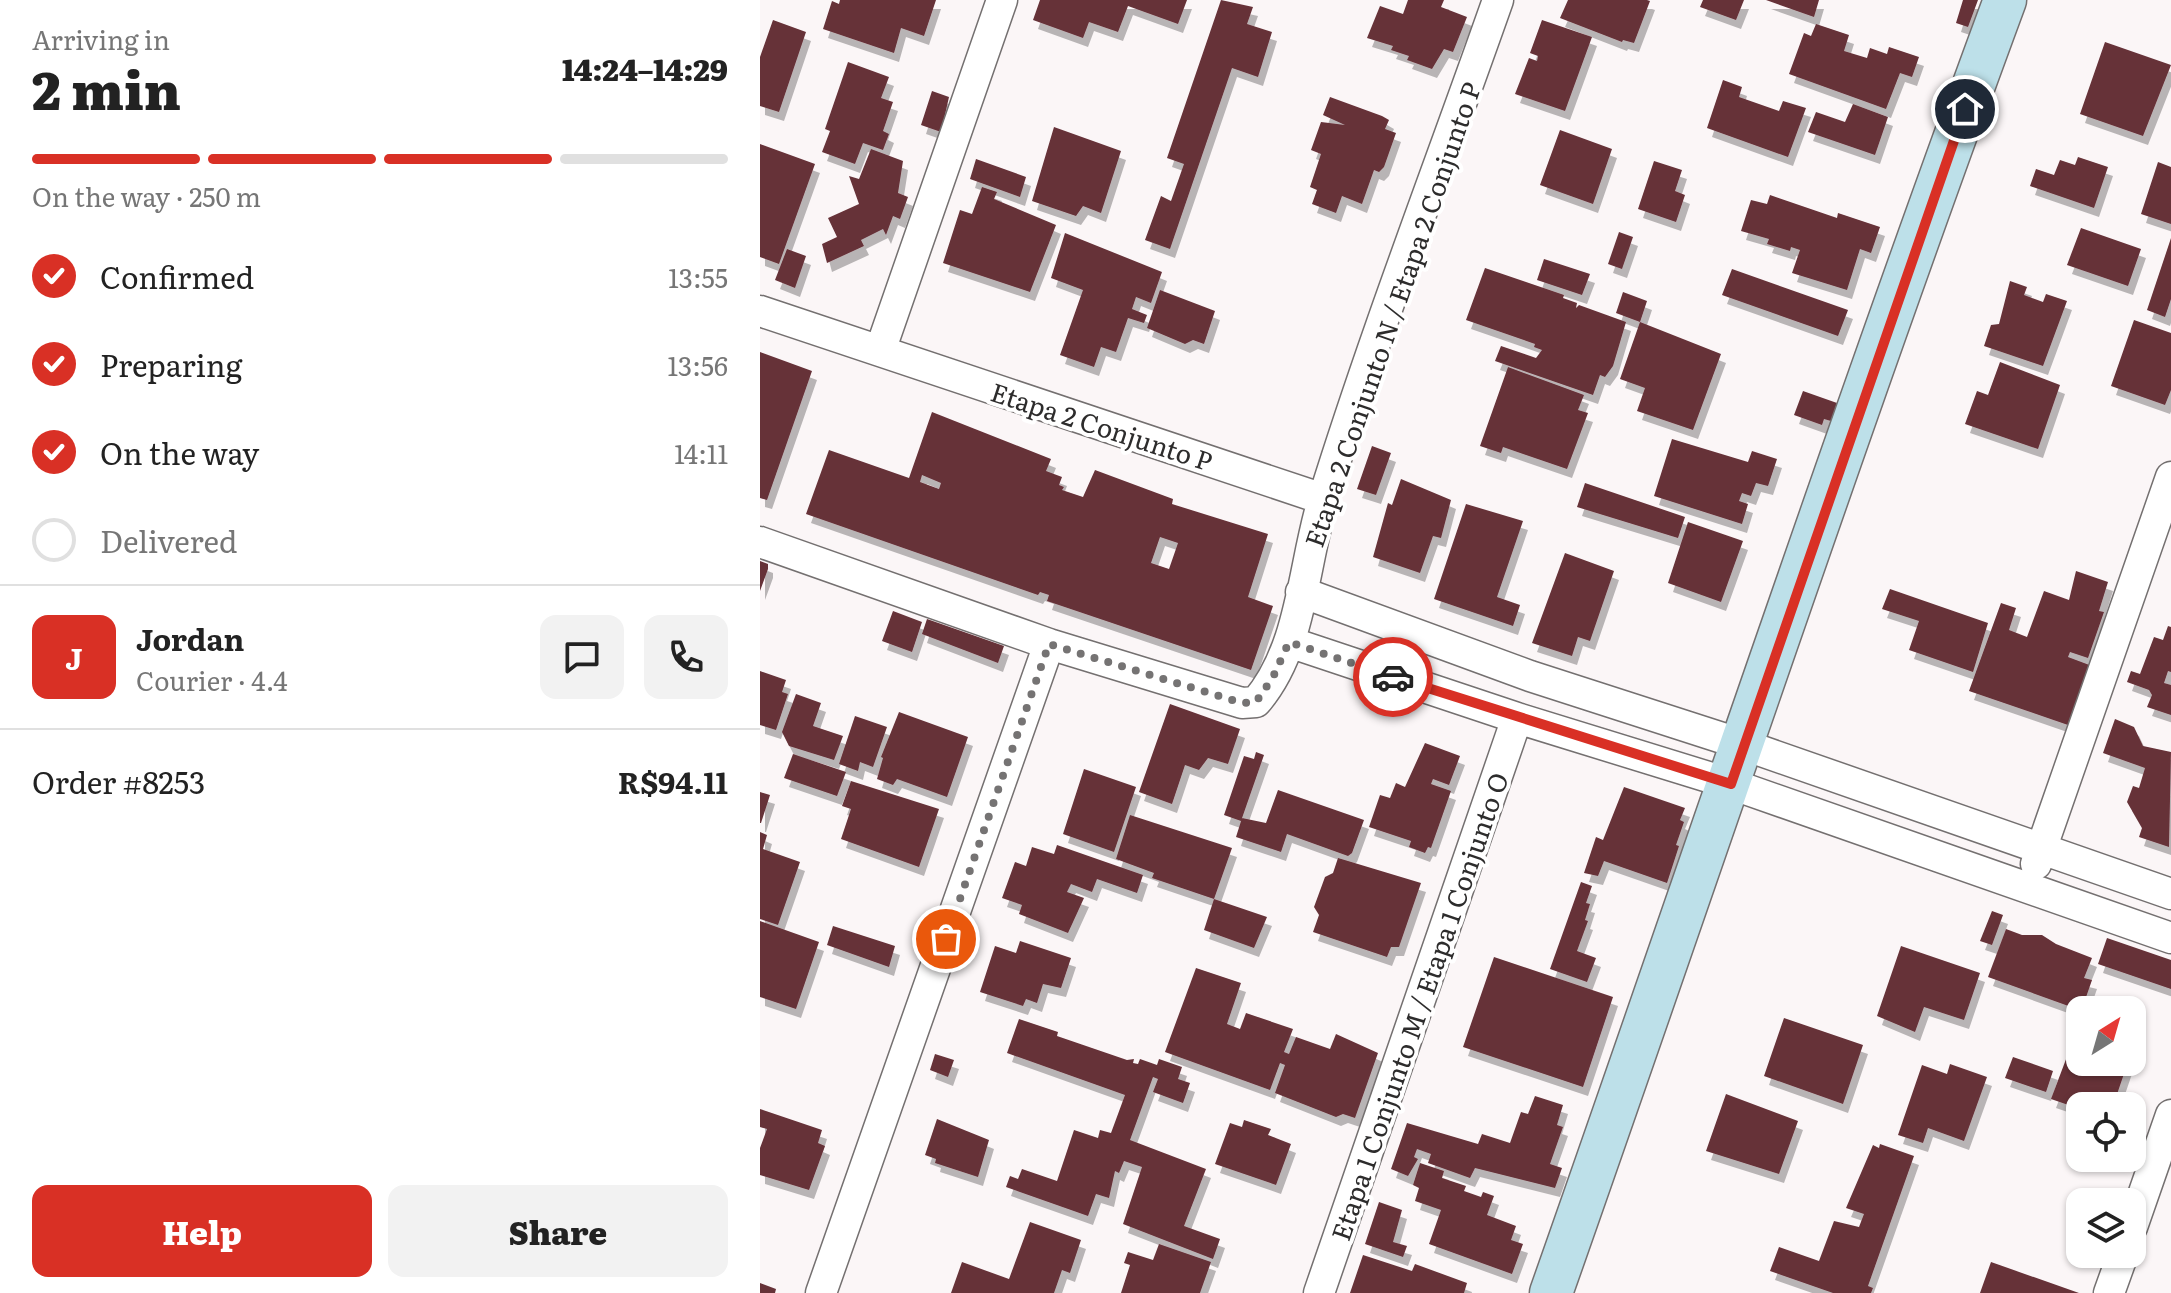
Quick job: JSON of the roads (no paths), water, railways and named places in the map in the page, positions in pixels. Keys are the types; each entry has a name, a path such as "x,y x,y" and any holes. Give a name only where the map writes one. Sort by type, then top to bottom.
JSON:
{"street":[{"path":"880,351 1002,0"},
{"name":"Etapa 2 Conjunto N / Etapa 2 Conjunto P","path":"1049,644 1242,703 1256,702 1264,693 1289,642 1323,499 1498,0"},
{"path":"1551,1293 1731,784 1872,370 2005,0"},
{"name":"Etapa 2 Conjunto P","path":"760,311 1323,499"},
{"path":"2028,888 2171,477"},
{"path":"760,542 1049,644 821,1293"},
{"path":"1301,592 1530,676 1744,745 2171,894"},
{"path":"1289,642 1517,718 1731,784 2171,938"},
{"name":"Etapa 1 Conjunto M / Etapa 1 Conjunto O","path":"1319,1293 1517,718"},
{"path":"2146,1188 2171,1115"},
{"path":"2109,1293 2118,1268"}]}
